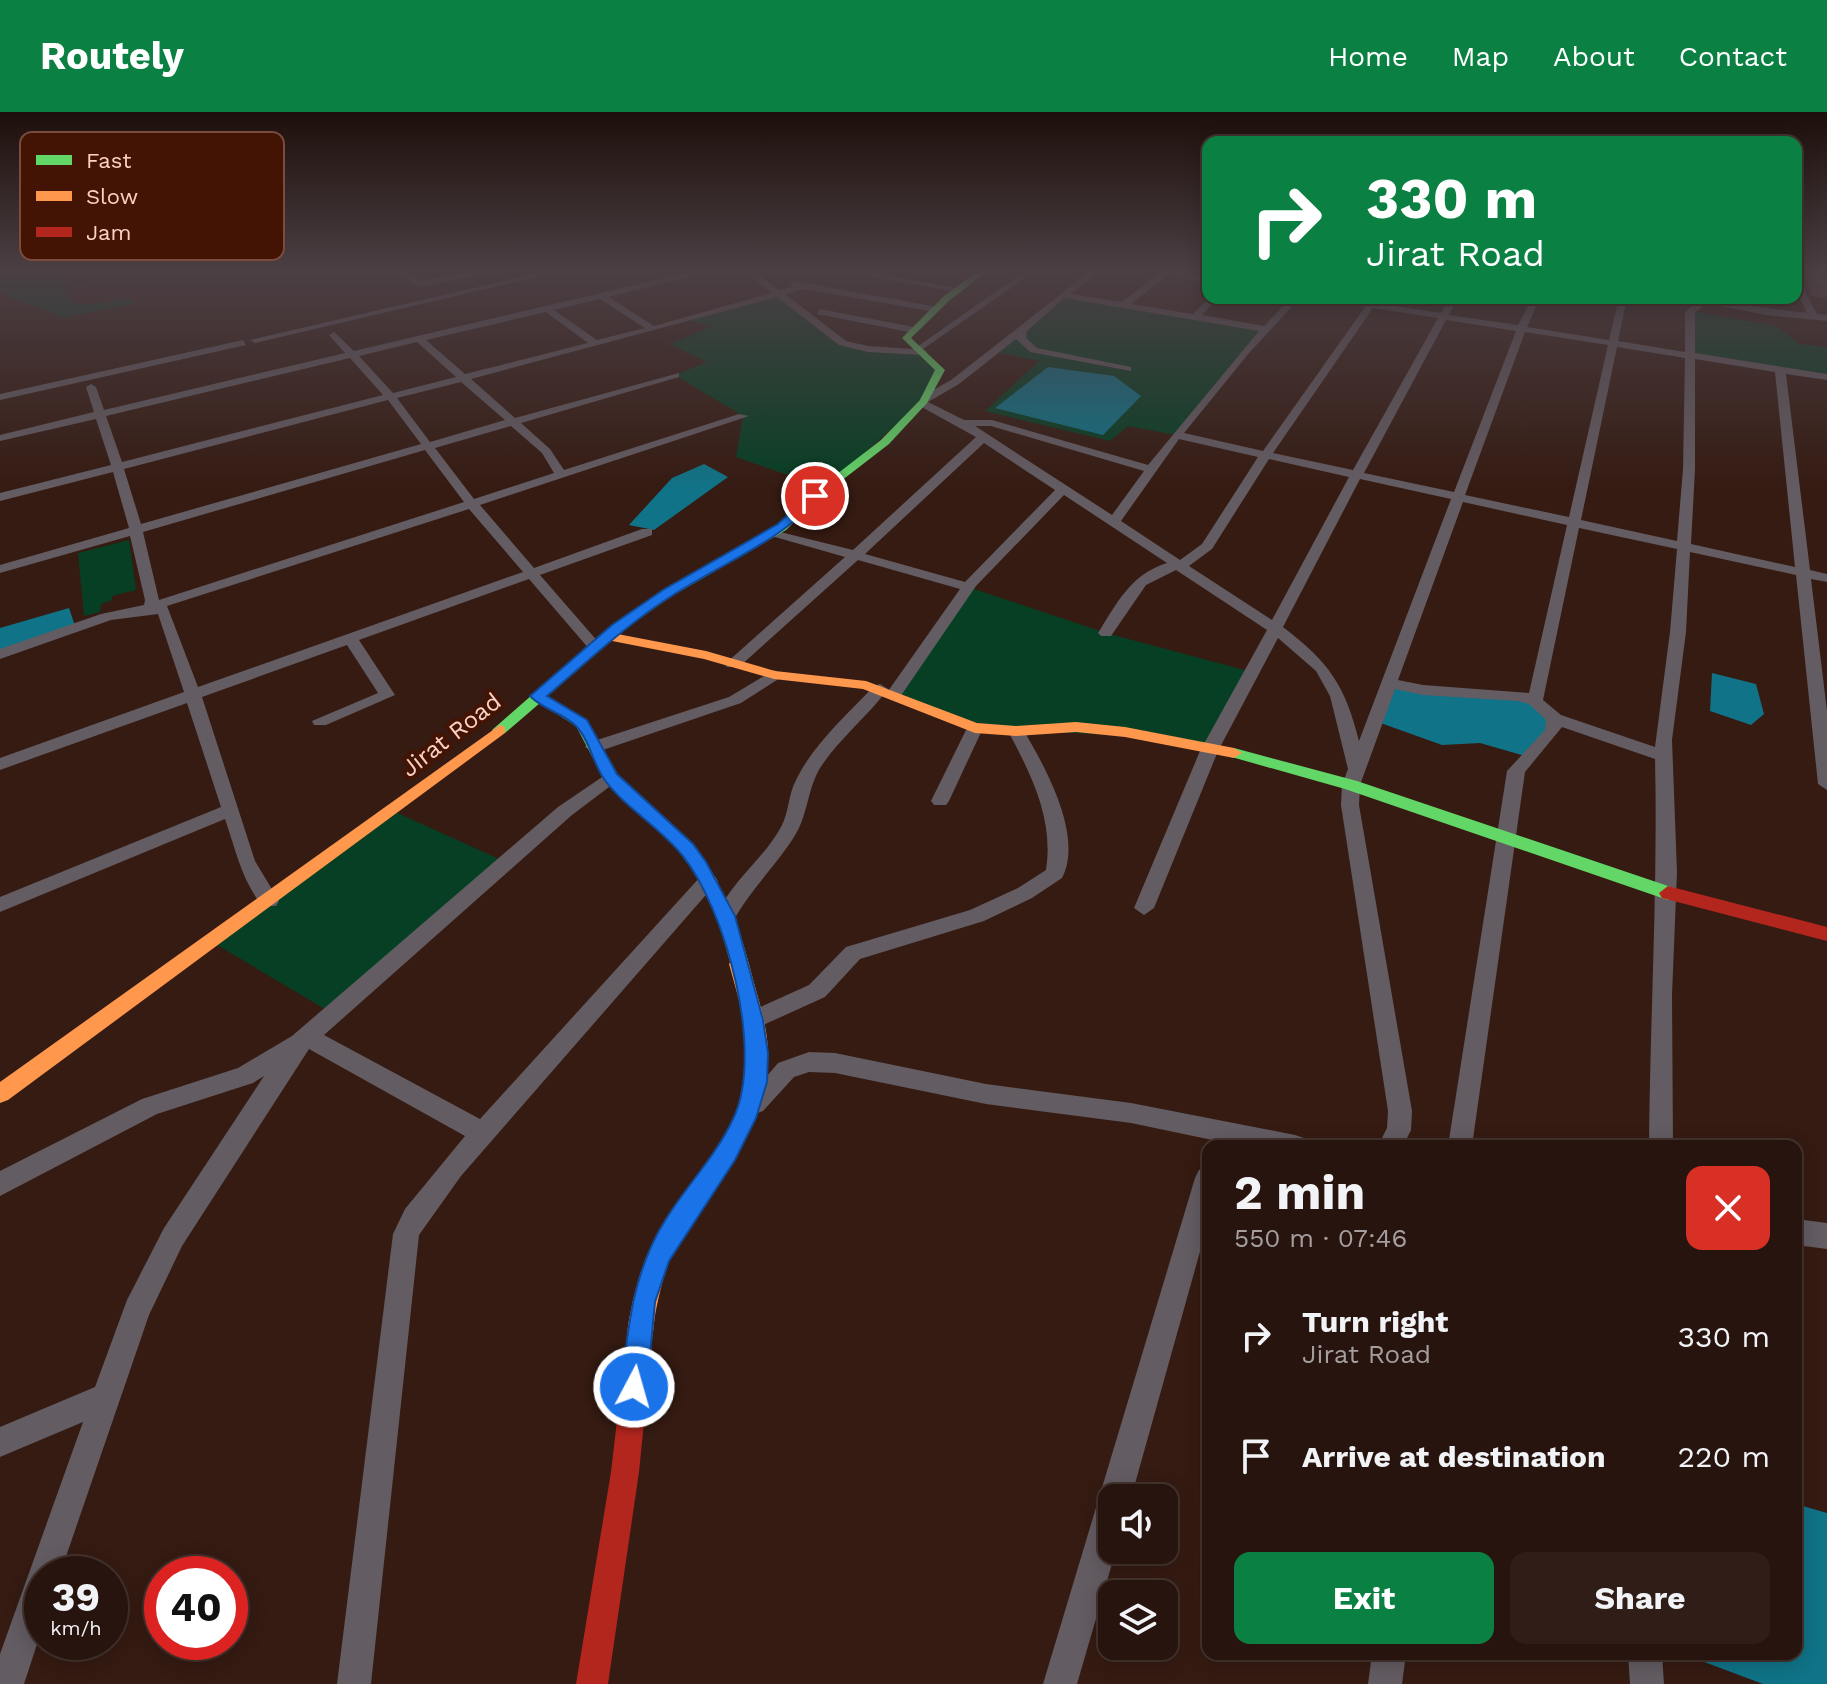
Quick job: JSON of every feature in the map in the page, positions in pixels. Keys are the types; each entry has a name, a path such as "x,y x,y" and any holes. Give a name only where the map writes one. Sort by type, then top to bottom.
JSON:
{"street":[{"path":"0,397 247,342"},
{"path":"342,342 390,396 470,502 532,572 601,642 733,664 774,675 842,681 887,692 975,728 1016,731 1100,729 1211,747 1354,778 1505,837 1666,892 1827,934"},
{"path":"0,438 404,342"},
{"path":"423,342 546,451 561,474"},
{"path":"845,342 853,346 921,342"},
{"path":"913,342 918,344 940,370 939,373 980,365"},
{"path":"1007,342 980,365 923,401 962,423 1112,524 1181,566 1276,629 1312,657 1328,676 1354,778"},
{"path":"1025,342 1034,350 1127,369"},
{"path":"1112,524 1176,435 1255,342"},
{"path":"1106,633 1144,579 1198,557 1345,342"},
{"path":"1144,908 1211,747 1430,342"},
{"path":"1393,1140 1399,1130 1400,1111 1350,805 1354,778 1516,342"},
{"path":"1611,342 1827,377"},
{"path":"1661,1140 1661,995 1666,892 1663,756 1689,469 1689,342"},
{"path":"0,497 594,343"},
{"path":"1535,701 1615,343"},
{"path":"1780,369 1827,784"},
{"name":"Jirat Road","path":"0,1094 487,742 601,642 667,593 773,532 885,442 923,401 939,373"},
{"path":"0,569 675,375"},
{"path":"91,387 137,530 151,607"},
{"path":"0,654 743,416"},
{"path":"962,423 992,423 1150,469"},
{"path":"1176,435 1827,578"},
{"path":"733,664 779,618 933,490 983,437"},
{"path":"726,916 740,885 797,816 802,785 814,761 887,692 968,587 1062,490"},
{"path":"0,764 647,532"},
{"path":"773,532 968,587"},
{"path":"151,607 164,610 231,810 243,860 251,879 269,901"},
{"path":"320,721 387,695 350,638"},
{"path":"594,747 735,700 774,675"},
{"path":"1390,683 1423,690 1520,696 1535,701 1555,719 1663,756"},
{"path":"538,696 573,714 582,723 611,777 686,848 726,916 753,1020 758,1053 756,1082 745,1118"},
{"path":"1461,1140 1516,771 1553,731 1555,719"},
{"path":"940,801 975,728"},
{"path":"753,1020 817,991 853,953 977,916 1025,893 1055,873 1059,846 1051,803 1016,731"},
{"path":"0,1184 150,1106 245,1076 304,1040 557,818 611,777"},
{"path":"0,905 231,810"},
{"path":"354,1684 406,1234 428,1199 483,1133 708,881"},
{"path":"304,1040 483,1133"},
{"path":"50,1556 137,1310 173,1237 304,1040"},
{"path":"592,1684 625,1472 643,1302 658,1257 674,1227 727,1152 745,1118 770,1084 786,1070 809,1062 822,1062 1220,1138"},
{"path":"1119,1484 1202,1199"},
{"path":"1802,1233 1827,1236"},
{"path":"0,1442 105,1398"},
{"path":"1060,1684 1098,1556"},
{"path":"7,1684 24,1633"},
{"path":"1385,1684 1388,1660"},
{"path":"1645,1660 1647,1684"}],"green space":[{"path":"848,342 853,346 922,352 940,370 925,399 825,488 736,457 743,416 675,375 707,362 670,344"},
{"path":"1007,342 1255,342 1176,435 1128,426 1110,441 985,411 1039,361 996,352"},
{"path":"1690,342 1797,342 1827,347 1827,377 1689,355"},
{"path":"129,540 136,590 112,596 112,600 101,604 100,612 84,616 78,553"},
{"path":"968,587 1106,633 1252,672 1211,747 1161,737 997,730 894,694"},
{"path":"393,811 508,863 335,1015 212,942"}],"water":[{"path":"1048,367 1114,376 1141,396 1103,435 995,408"},
{"path":"704,464 728,477 654,530 629,525 672,478"},
{"path":"69,608 76,629 0,651 0,628"},
{"path":"1712,673 1756,684 1764,714 1751,725 1710,711"},
{"path":"1390,683 1520,696 1555,719 1529,757 1480,743 1442,745 1375,721"},
{"path":"1802,1506 1827,1513 1827,1684 1763,1684 1699,1660 1802,1660"}],"traffic: fast":[{"path":"500,730 617,628 667,593 782,527 815,496 885,442 924,401 940,370 911,342"},
{"path":"538,696 582,723 611,777 686,848 700,866 726,916 739,964"},
{"path":"1234,753 1351,785 1668,893"}],"traffic: slow":[{"path":"607,636 706,655 774,675 866,685 975,728 1016,731 1076,727 1125,732 1234,753"},
{"path":"0,1094 500,730"},
{"path":"639,1343 646,1297 660,1254 674,1227 730,1146 750,1102 758,1054 739,964"}],"traffic: jam":[{"path":"1668,893 1827,934"},
{"path":"592,1684 625,1472 639,1343"}],"route":[{"path":"634,1387 643,1302 658,1257 674,1227 727,1152 745,1118 756,1082 758,1053 753,1020 726,916 700,866 686,848 611,777 582,723 573,714 538,696 617,628 667,593 782,527 815,496"}]}
